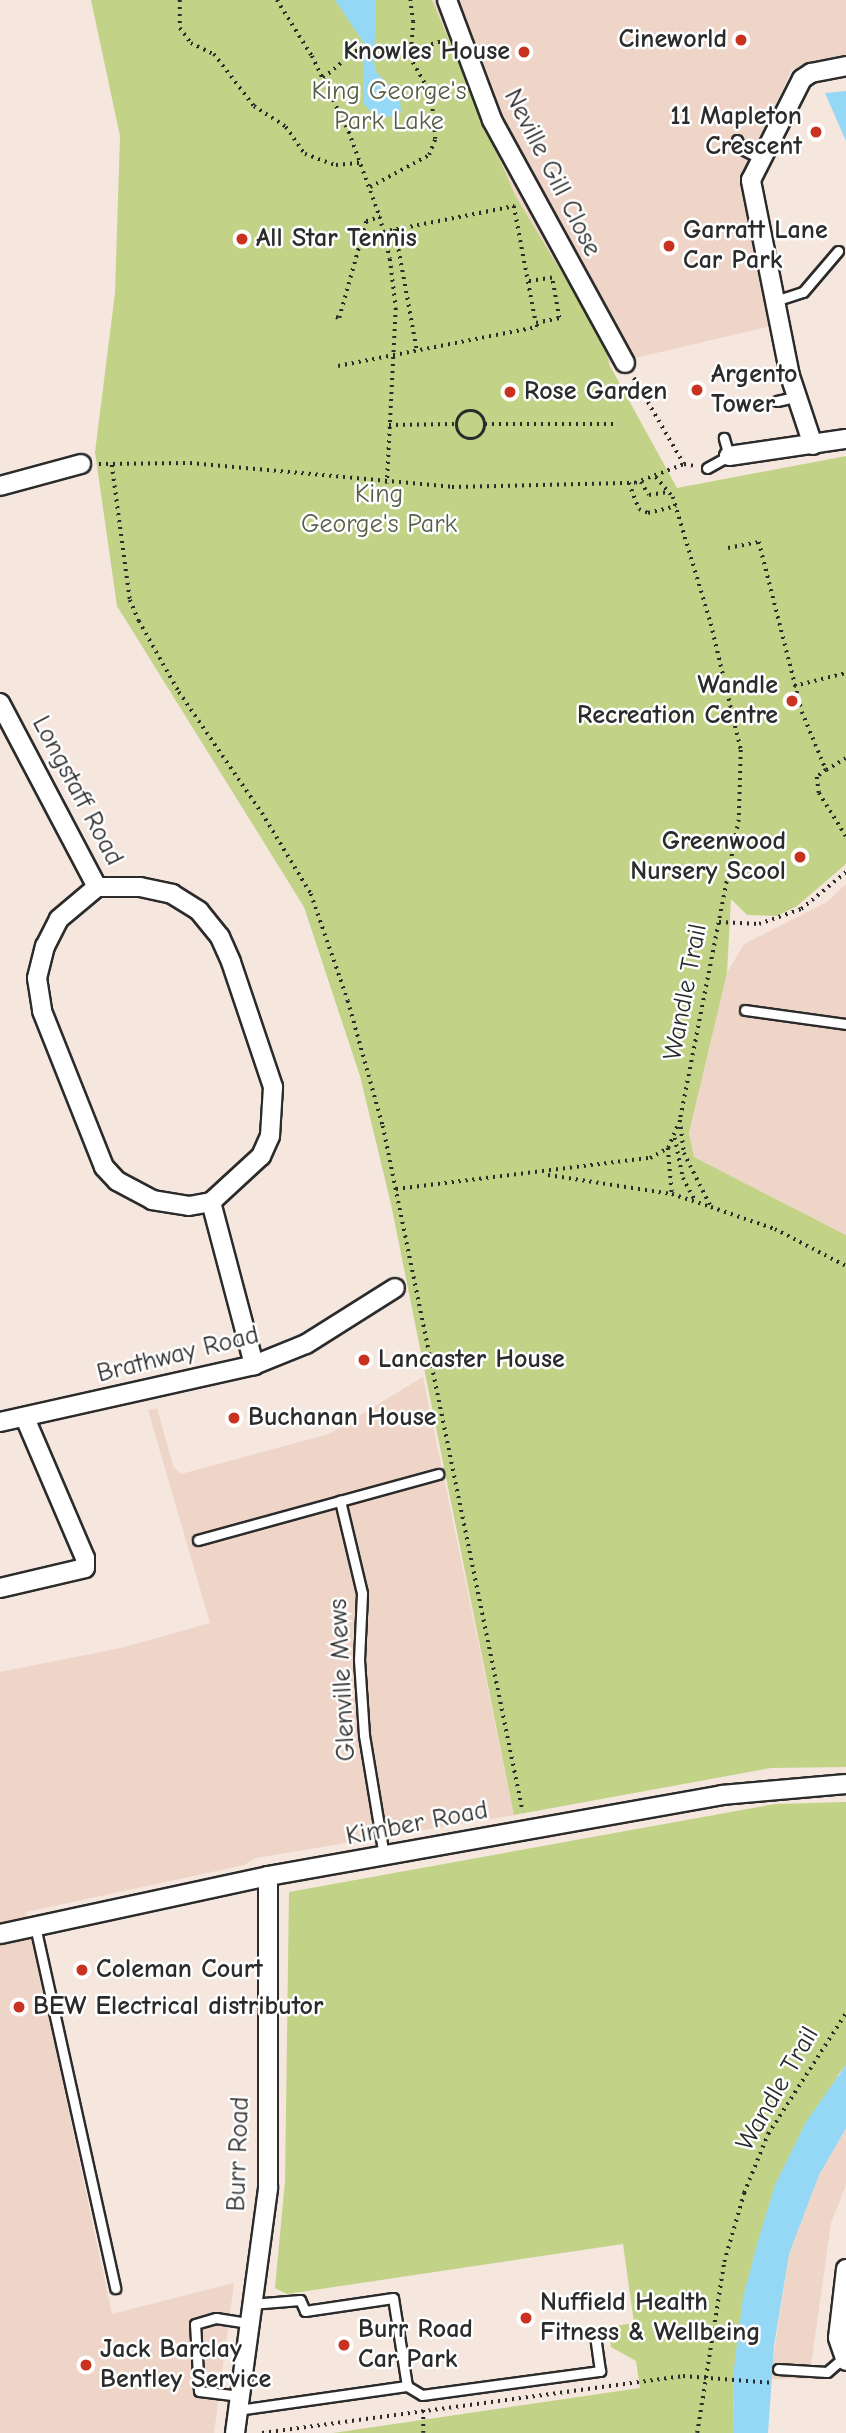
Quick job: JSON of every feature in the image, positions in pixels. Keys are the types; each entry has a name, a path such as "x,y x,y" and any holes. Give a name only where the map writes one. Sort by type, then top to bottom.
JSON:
{"street":[{"name":"Neville Gill Close","path":"447,0 492,120 533,202 625,363"},
{"path":"813,444 773,302 751,189 760,158 802,79 811,73 846,66"},
{"path":"727,447 813,444 846,439"},
{"path":"0,486 81,464"},
{"name":"Longstaff Road","path":"0,703 97,887 140,887 172,894 199,911 220,937 231,962 273,1087 273,1115 261,1156 211,1202"},
{"path":"97,887 59,919 45,946 37,978 42,1010 104,1167 117,1181 152,1200 190,1206 211,1202 254,1365"},
{"name":"Brathway Road","path":"0,1422 254,1365 306,1344 395,1288"},
{"path":"0,1588 85,1568 85,1558 25,1418"},
{"name":"Kimber Road","path":"0,1934 268,1876 722,1795 846,1784"},
{"name":"Burr Road","path":"235,2433 268,2188 268,1876"},
{"path":"844,2360 838,2339 846,2269"}],"lane":[{"path":"737,140 740,148 760,158"},
{"path":"773,302 803,292 838,250"},
{"path":"777,401 798,396"},
{"path":"707,468 727,447"},
{"path":"746,1010 846,1024"},
{"path":"198,1541 438,1474"},
{"name":"Glenville Mews","path":"340,1502 362,1592 359,1660 364,1735 384,1857"},
{"path":"35,1926 115,2288"},
{"path":"251,2304 300,2300 304,2311 393,2298 407,2386"},
{"path":"249,2323 215,2318 195,2324 199,2390 239,2403 407,2386 422,2395 600,2371 595,2336"},
{"path":"778,2369 827,2372 844,2360"}],"path":[{"path":"180,0 180,28 191,43 215,54 254,106 286,127 305,153 336,165 361,163"},
{"path":"277,0 323,78 361,163 380,217 396,308 387,484"},
{"path":"370,187 429,155 435,139 431,95 410,58 410,0"},
{"path":"323,78 346,54 362,50 411,50 460,34"},
{"path":"338,366 537,327 514,206 383,232"},
{"path":"336,317 366,221 380,217"},
{"path":"395,229 416,350"},
{"path":"528,282 552,278 559,318 536,323"},
{"path":"625,363 684,464"},
{"path":"389,425 458,424 469,411 482,415 485,424 483,433 471,439 463,436 458,424"},
{"path":"485,424 613,424"},
{"path":"81,464 190,463 387,484 452,487 629,483 656,477 684,464 707,468"},
{"path":"112,464 130,600 179,692 262,813 311,894 367,1064 396,1189 524,1816 513,1819"},
{"name":"Wandle Trail","path":"656,477 669,492 676,506 711,624 741,750 739,820 680,1120 684,1153 711,1207"},
{"path":"641,481 649,495 669,492"},
{"path":"629,483 639,509 648,513 676,506"},
{"path":"728,548 759,542 794,686 826,770"},
{"path":"794,686 846,673"},
{"path":"846,758 817,777 819,793 846,835"},
{"path":"719,922 759,924 801,909 846,872"},
{"path":"672,1194 668,1149 680,1120"},
{"path":"675,1137 679,1163 694,1199"},
{"path":"396,1189 631,1163 668,1149"},
{"path":"542,1174 694,1199 775,1229 846,1266"},
{"name":"Wandle Trail","path":"697,2433 724,2262 744,2193 768,2134 846,2013"},
{"path":"262,2433 683,2376 730,2382 770,2383"},
{"path":"422,2395 423,2433"}],"shaded area":[{"path":"432,0 846,0 846,57 792,69 745,174 743,195 771,326 609,364 606,346 515,195"},
{"path":"846,884 846,1235 694,1157 689,1133 727,973 744,944 827,902"},
{"path":"423,1377 514,1815 256,1858 244,1865 26,1912 112,2314 234,2283 214,2433 0,2433 0,1672 121,1648 210,1623 148,1410 157,1408 173,1466 181,1474 329,1434"},
{"path":"846,2128 846,2185 831,2223 809,2379 770,2379 789,2254 819,2175"}],"green space":[{"name":"King George's Park","path":"91,0 432,0 515,195 606,346 609,364 677,488 846,456 846,864 797,906 777,916 747,915 731,899 727,973 689,1133 694,1157 846,1235 846,1767 771,1768 514,1815 391,1204 360,1076 304,907 117,606 95,452 115,293 120,136"},
{"path":"846,1802 846,2065 838,2075 733,2376 734,2433 333,2433 640,2388 636,2361 611,2347 608,2327 634,2323 623,2244 287,2294 275,2288 285,2181 289,1892 775,1804"}],"water":[{"path":"335,0 376,0 374,63 376,72 400,97 401,112 396,116 376,118 363,103 363,42"},
{"path":"846,91 846,141 825,93"},
{"path":"846,2065 846,2128 819,2175 789,2254 774,2346 768,2433 734,2433 733,2376 743,2298 775,2185 806,2122"}],"place":[{"name":"Cineworld","path":"741,40"},
{"name":"Knowles House","path":"524,52"},
{"name":"11 Mapleton Crescent","path":"816,132"},
{"name":"All Star Tennis","path":"242,239"},
{"name":"Garratt Lane Car Park","path":"669,246"},
{"name":"Argento Tower","path":"697,390"},
{"name":"Rose Garden","path":"510,392"},
{"name":"Wandle Recreation Centre","path":"792,701"},
{"name":"Greenwood Nursery Scool","path":"800,857"},
{"name":"Lancaster House","path":"364,1360"},
{"name":"Buchanan House","path":"234,1418"},
{"name":"Coleman Court","path":"82,1970"},
{"name":"BEW Electrical distributor","path":"19,2007"},
{"name":"Nuffield Health Fitness & Wellbeing","path":"526,2318"},
{"name":"Burr Road Car Park","path":"344,2345"},
{"name":"Jack Barclay Bentley Service","path":"86,2365"}],"park label":[{"name":"King George's Park Lake","path":"389,107"}]}
